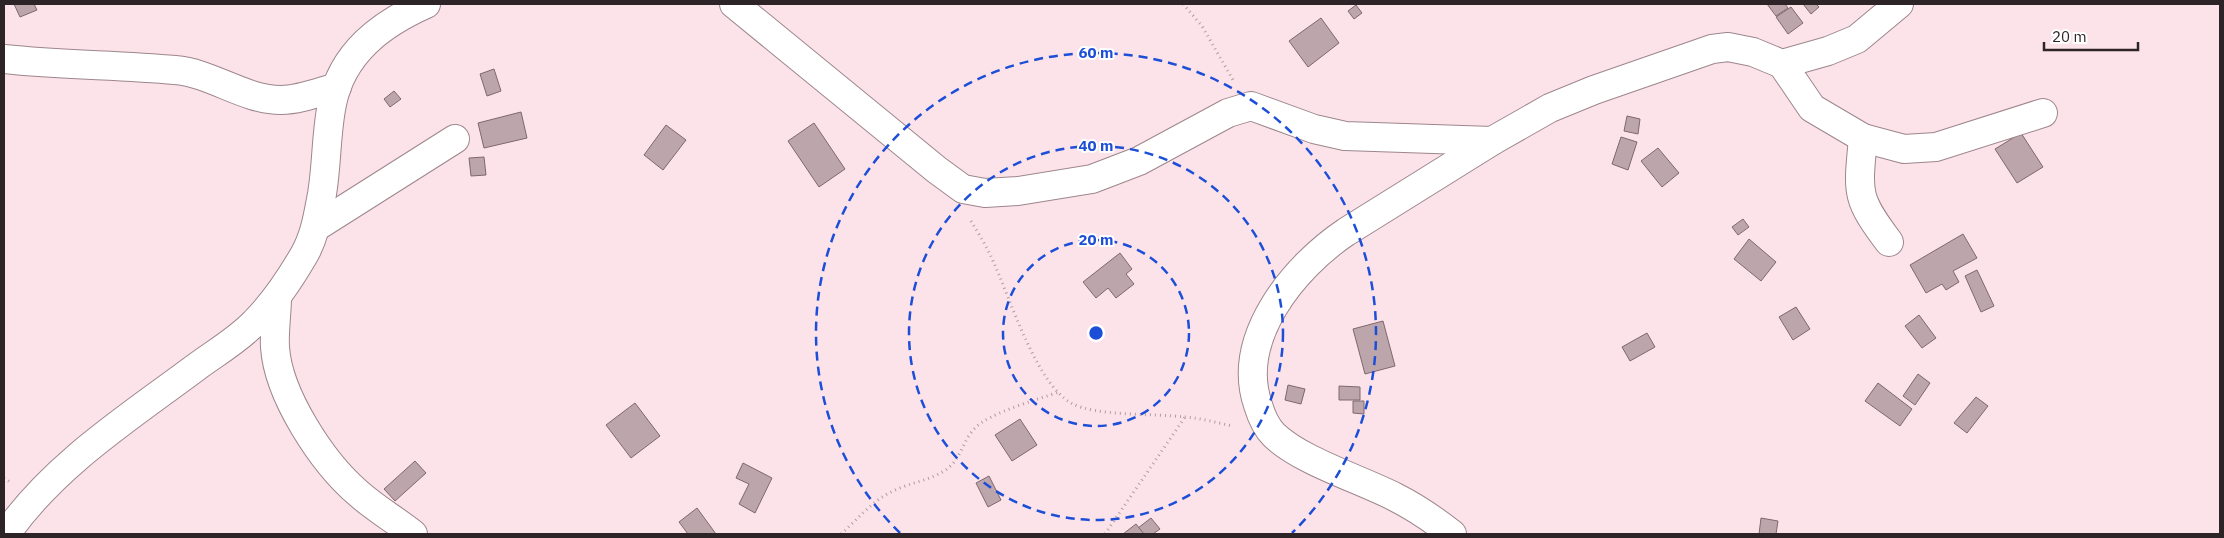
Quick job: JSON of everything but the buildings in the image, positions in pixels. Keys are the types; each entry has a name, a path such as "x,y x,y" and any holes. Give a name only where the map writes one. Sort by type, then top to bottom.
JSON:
{"street":[{"path":"6,534 17,519 62,470 254,324 277,297 305,254 316,227 324,182 332,104 342,72 359,48 376,32 407,12 426,4"},
{"path":"734,4 937,170 964,189 978,192 1018,191 1092,179 1139,161 1228,113 1251,106 1314,129 1344,136 1492,140"},
{"path":"1782,64 1828,51 1857,39 1899,4"},
{"path":"1452,534 1423,526 1395,497 1297,451 1273,434 1261,415 1254,394 1252,361 1263,324 1286,289 1327,245 1492,140 1550,108 1594,90 1712,49 1728,47 1753,52 1782,64 1812,108 1863,138 1904,150 1936,147 2043,113"},
{"path":"4,59 56,64 177,70 201,75 252,95 281,100 303,97 337,87"},
{"path":"1863,138 1859,182 1861,199 1869,215 1890,242"},
{"path":"316,227 455,139"},
{"path":"277,297 275,347 282,381 314,444 358,493 396,529"}],"path":[{"path":"1183,4 1202,26 1222,64 1251,106"},
{"path":"970,218 993,260 1016,318 1040,366 1059,392 1072,403 1103,412 1186,417 1273,434"},
{"path":"841,534 888,493 908,483 938,474 954,464 969,434 976,426 1022,405 1059,392"},
{"path":"1105,534 1186,417"}]}
